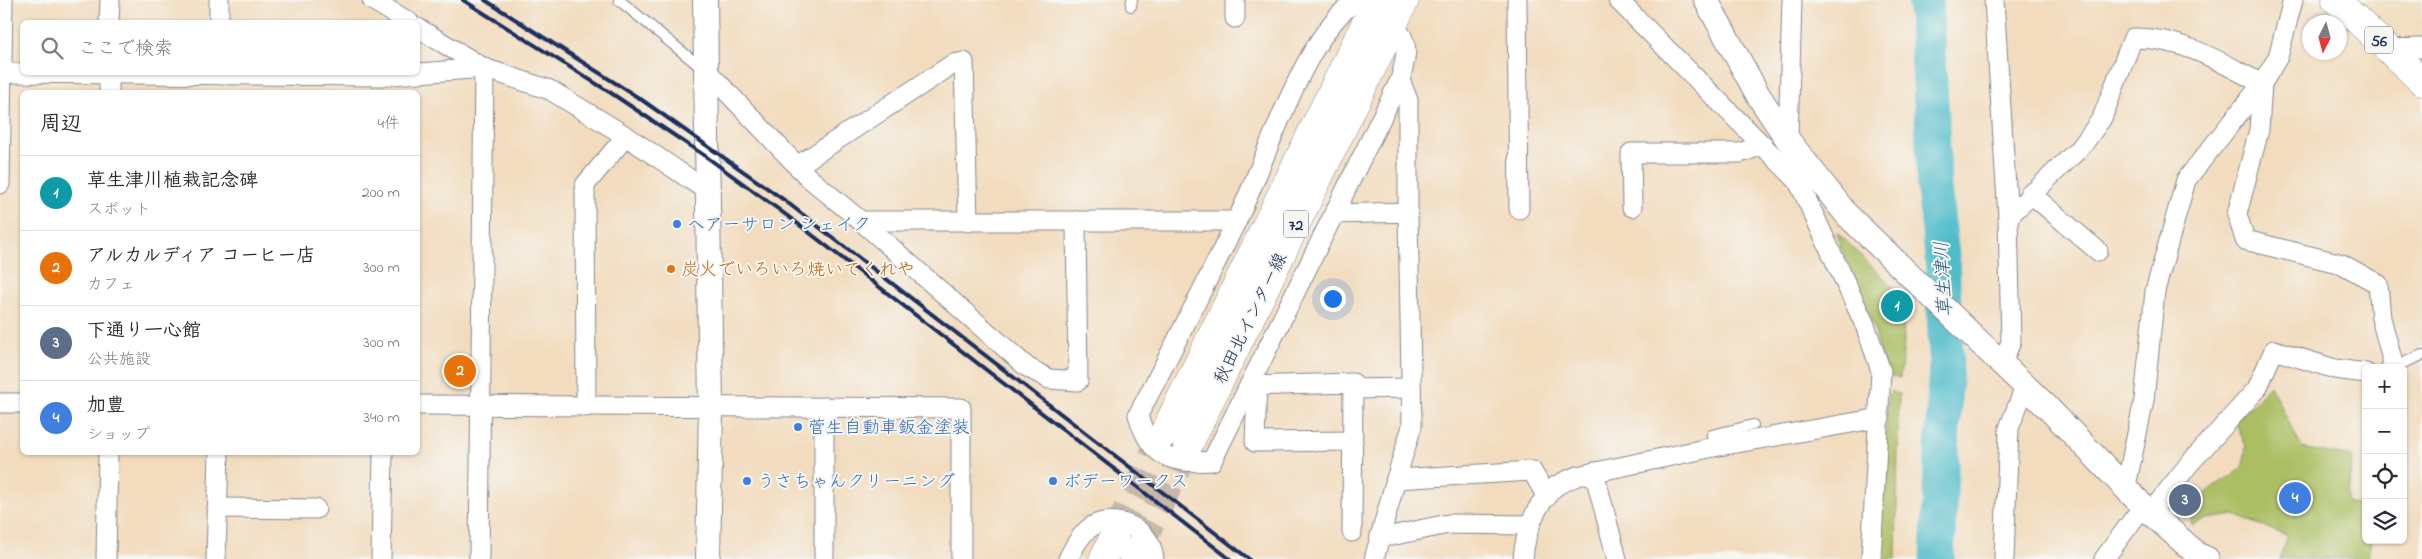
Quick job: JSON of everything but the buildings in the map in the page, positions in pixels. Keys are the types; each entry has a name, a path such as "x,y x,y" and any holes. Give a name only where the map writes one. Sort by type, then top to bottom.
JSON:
{"main road":[{"name":"秋田北インター線","path":"1163,435 1377,0"},
{"name":"秋田北インター線","path":"1187,448 1405,0"},
{"name":"56","path":"2336,0 2422,82"},
{"path":"1103,559 1115,534"}],"street":[{"path":"0,184 3,0"},
{"path":"109,20 110,0"},
{"path":"219,0 220,20"},
{"path":"372,0 406,20"},
{"path":"705,0 711,407 708,559"},
{"path":"1359,0 1351,4 1320,37 1283,112 1237,221 1138,415 1143,431 1155,448 1173,460 1187,463 1212,461 1253,386 1400,80 1406,46 1403,34 1393,25"},
{"path":"1517,0 1519,209"},
{"path":"1618,0 1798,181"},
{"path":"1706,0 1758,95 1794,147 1847,215 2025,386 2147,509 2198,555 2207,559"},
{"path":"1792,0 1794,147 1798,181 1866,325 1880,371 1880,418 1871,559"},
{"path":"1994,0 2008,217 2011,342 1999,363"},
{"path":"2126,486 2144,400 2155,291 2186,180 2262,84 2278,57 2293,0"},
{"path":"420,29 484,68 550,90 626,136 709,192"},
{"path":"2008,217 2030,193 2082,146 2102,118 2133,38 2153,38 2201,51 2262,84"},
{"path":"2388,49 2422,48"},
{"path":"797,166 954,64 964,62 968,222"},
{"path":"32,75 109,80 220,80 380,84 484,68"},
{"path":"479,559 484,68"},
{"path":"707,71 797,166 1027,367 1049,379 1078,381 1076,221"},
{"path":"1,73 20,74"},
{"path":"1374,559 1412,426 1408,100 1400,80"},
{"path":"2262,84 2259,130 2237,214 2245,240 2342,264 2378,284 2381,318 2391,364"},
{"path":"586,406 585,185 626,136"},
{"path":"1632,207 1631,153 1740,153 1763,145"},
{"path":"2030,193 2098,251"},
{"path":"1334,214 1408,212"},
{"path":"861,221 1237,221"},
{"path":"2104,559 2257,389 2274,350 2335,368 2362,372"},
{"path":"1253,386 1353,382 1352,532"},
{"path":"1253,386 1255,442 1353,441"},
{"path":"2004,559 2009,428 2025,386"},
{"path":"1353,389 1411,388"},
{"path":"0,403 20,403"},
{"path":"420,406 961,408 961,559"},
{"path":"824,408 824,559"},
{"path":"1523,559 1529,525 1547,497 1557,486 1577,476 1714,447 1880,418"},
{"path":"106,559 108,455"},
{"path":"216,559 219,455"},
{"path":"381,559 383,455"},
{"path":"1396,479 1532,471 1547,497"},
{"path":"1594,472 1617,559"},
{"path":"218,508 316,509"},
{"path":"1068,559 1081,536 1093,526 1111,521 1128,525 1140,532 1150,543 1142,555"},
{"path":"1380,535 1391,536 1448,524 1529,525"}],"lane":[{"path":"619,0 707,71"},
{"path":"2400,364 2422,355"},
{"path":"1714,447 1712,435 1753,425"}],"green space":[{"path":"1837,232 1902,296 1904,342 1900,378 1886,376 1874,327 1841,248"},
{"path":"2270,385 2302,448 2352,457 2347,503 2362,506 2362,544 2370,544 2368,559 2279,559 2288,536 2234,515 2208,519 2191,525 2196,505 2202,498 2217,485 2243,468 2246,446 2235,422"},
{"path":"1891,391 1899,394 1896,559 1878,559 1888,395"}],"waterway":[{"name":"草生津川","path":"1925,0 1934,188 1942,255 1946,360 1937,559"}],"tunnel":[{"path":"1115,534 1163,435"},
{"path":"1139,547 1187,448"}],"railway":[{"path":"463,0 611,93 708,158 793,220 1230,559"},
{"path":"485,0 642,100 784,200 1249,559"}],"place":[{"name":"ヘアーサロン シェイク","path":"677,224"},
{"name":"炭火でいろいろ焼いてくれや","path":"671,269"},
{"name":"草生津川植栽記念碑","path":"1897,306"},
{"name":"アルカルディア コーヒー店","path":"460,371"},
{"name":"菅生自動車鈑金塗装","path":"798,427"},
{"name":"うさちゃんクリーニング","path":"747,481"},
{"name":"ボデーワークス","path":"1053,481"},
{"name":"加豊","path":"2295,498"},
{"name":"下通り一心館","path":"2185,500"}]}
